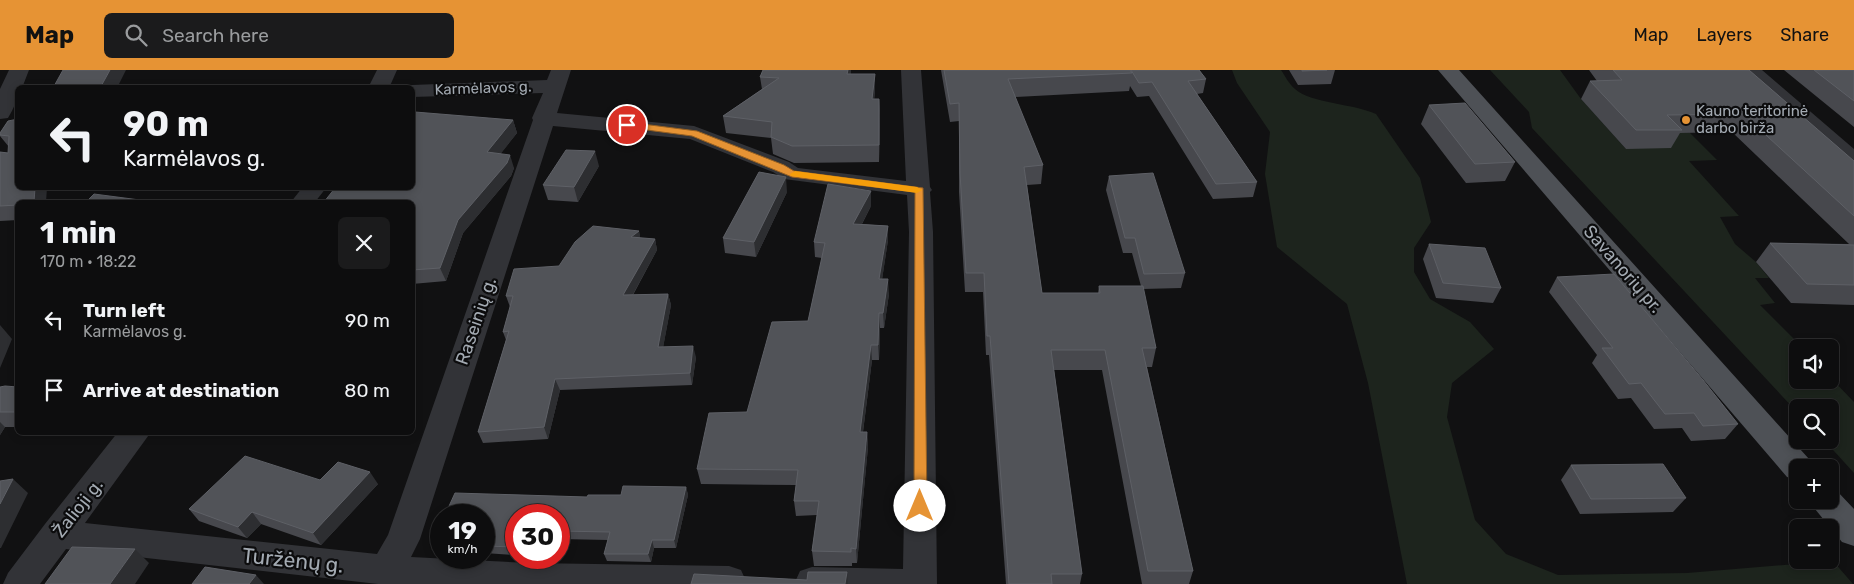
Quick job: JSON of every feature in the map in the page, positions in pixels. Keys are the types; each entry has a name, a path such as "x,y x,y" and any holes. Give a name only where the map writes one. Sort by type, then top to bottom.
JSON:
{"main road":[{"name":"Savanorių pr.","path":"1448,70 1790,459"},
{"path":"1834,509 1854,532"}],"street":[{"path":"0,113 19,70"},
{"path":"380,85 387,70"},
{"path":"910,70 920,190 920,584"},
{"path":"1750,70 1854,161"},
{"name":"Karmėlavos g.","path":"415,91 558,78"},
{"name":"Raseinių g.","path":"386,570 403,539 558,78"},
{"name":"Karmėlavos g.","path":"543,118 694,133 781,167 792,174 920,190"},
{"path":"305,200 312,190"},
{"name":"Žalioji g.","path":"20,584 134,435"},
{"name":"Turžėnų g.","path":"57,534 386,570 527,581 920,584"}],"shaded area":[{"path":"1232,70 1281,70 1291,85 1302,94 1376,114 1420,178 1431,222 1414,248 1414,272 1430,299 1470,322 1494,349 1452,383 1447,417 1475,520 1506,554 1558,575 1687,573 1789,565 1789,569 1839,568 1853,584 1407,584 1368,383 1347,304 1277,247 1265,174 1270,132 1237,83"},
{"path":"1490,70 1560,70 1581,99 1626,149 1656,133 1690,133 1717,160 1689,161 1739,216 1720,217 1735,244 1756,262 1769,278 1755,278 1775,303 1760,305 1794,339 1789,339 1789,389 1839,389 1839,386 1854,402 1854,473 1832,449 1839,449 1839,399 1789,399 1789,403 1532,128 1529,112"}],"building":[{"path":"63,70 110,70 102,85 55,85"},
{"path":"763,70 848,70 847,74 875,74 872,99 879,99 879,145 792,146 771,137 772,122 723,116 779,78 760,77"},
{"path":"944,70 1130,70 1132,73 1008,79 1043,165 1024,167 1042,293 1100,293 1099,286 1143,286 1156,348 1142,348 1193,571 1148,571 1105,350 1051,350 1082,574 1051,574 1052,584 1009,584 990,336 987,336 984,273 966,273 960,173 959,103 950,104"},
{"path":"1131,70 1199,70 1206,79 1188,81 1257,182 1216,184 1152,82 1139,83"},
{"path":"1613,70 1749,70 1854,161 1854,216 1743,114 1667,115 1682,130 1636,130 1590,81 1622,80"},
{"path":"1814,70 1854,70 1854,101"},
{"path":"1465,103 1515,162 1475,164 1429,105"},
{"path":"415,112 513,120 487,152 510,155 507,163 458,220 440,268 415,270 415,200 326,200 333,190 415,190"},
{"path":"15,120 15,190 35,190 34,200 15,200 15,205 0,206 0,152 8,153 9,136 0,135 0,133 8,121"},
{"path":"566,150 595,151 574,187 543,185"},
{"path":"759,172 786,177 754,242 723,238"},
{"path":"1153,173 1185,273 1144,274 1135,238 1125,238 1109,176"},
{"path":"828,184 871,191 853,224 888,226 879,279 888,279 883,313 879,313 878,345 871,345 860,432 867,432 856,549 851,548 851,552 812,551 819,501 794,501 798,470 697,469 709,413 747,412 772,322 808,321 825,243 814,242"},
{"path":"94,194 140,200 88,200"},
{"path":"593,226 639,231 631,237 655,239 623,295 668,294 658,347 693,346 690,373 555,379 544,427 478,432 509,331 503,332 513,296 506,296 514,269 559,266 575,242"},
{"path":"1770,243 1854,245 1854,285 1807,284"},
{"path":"1429,244 1485,248 1501,288 1443,283"},
{"path":"1614,274 1738,424 1703,426 1694,413 1665,414 1641,383 1629,384 1602,348 1613,348 1557,277"},
{"path":"0,387 15,387 15,412 0,412"},
{"path":"245,456 320,480 338,462 370,472 313,533 252,512 238,527 189,509"},
{"path":"1663,464 1686,498 1591,499 1571,465"},
{"path":"13,479 0,504 0,481"},
{"path":"623,486 686,487 674,540 652,540 648,554 604,554 610,532 570,531 570,504 505,504 505,547 495,546 495,504 450,504 455,493 587,497 588,495 621,495"},
{"path":"72,547 135,549 110,584 45,584"},
{"path":"205,567 256,575 249,584 192,584"},
{"path":"808,572 847,572 845,584 691,584 694,574 807,580"}],"slow traffic":[{"path":"795,174 917,190"}],"place":[{"name":"Kauno teritorinė darbo birža","path":"1686,120"}],"route":[{"path":"627,125 694,133 781,167 792,174 920,190 920,506"}]}
